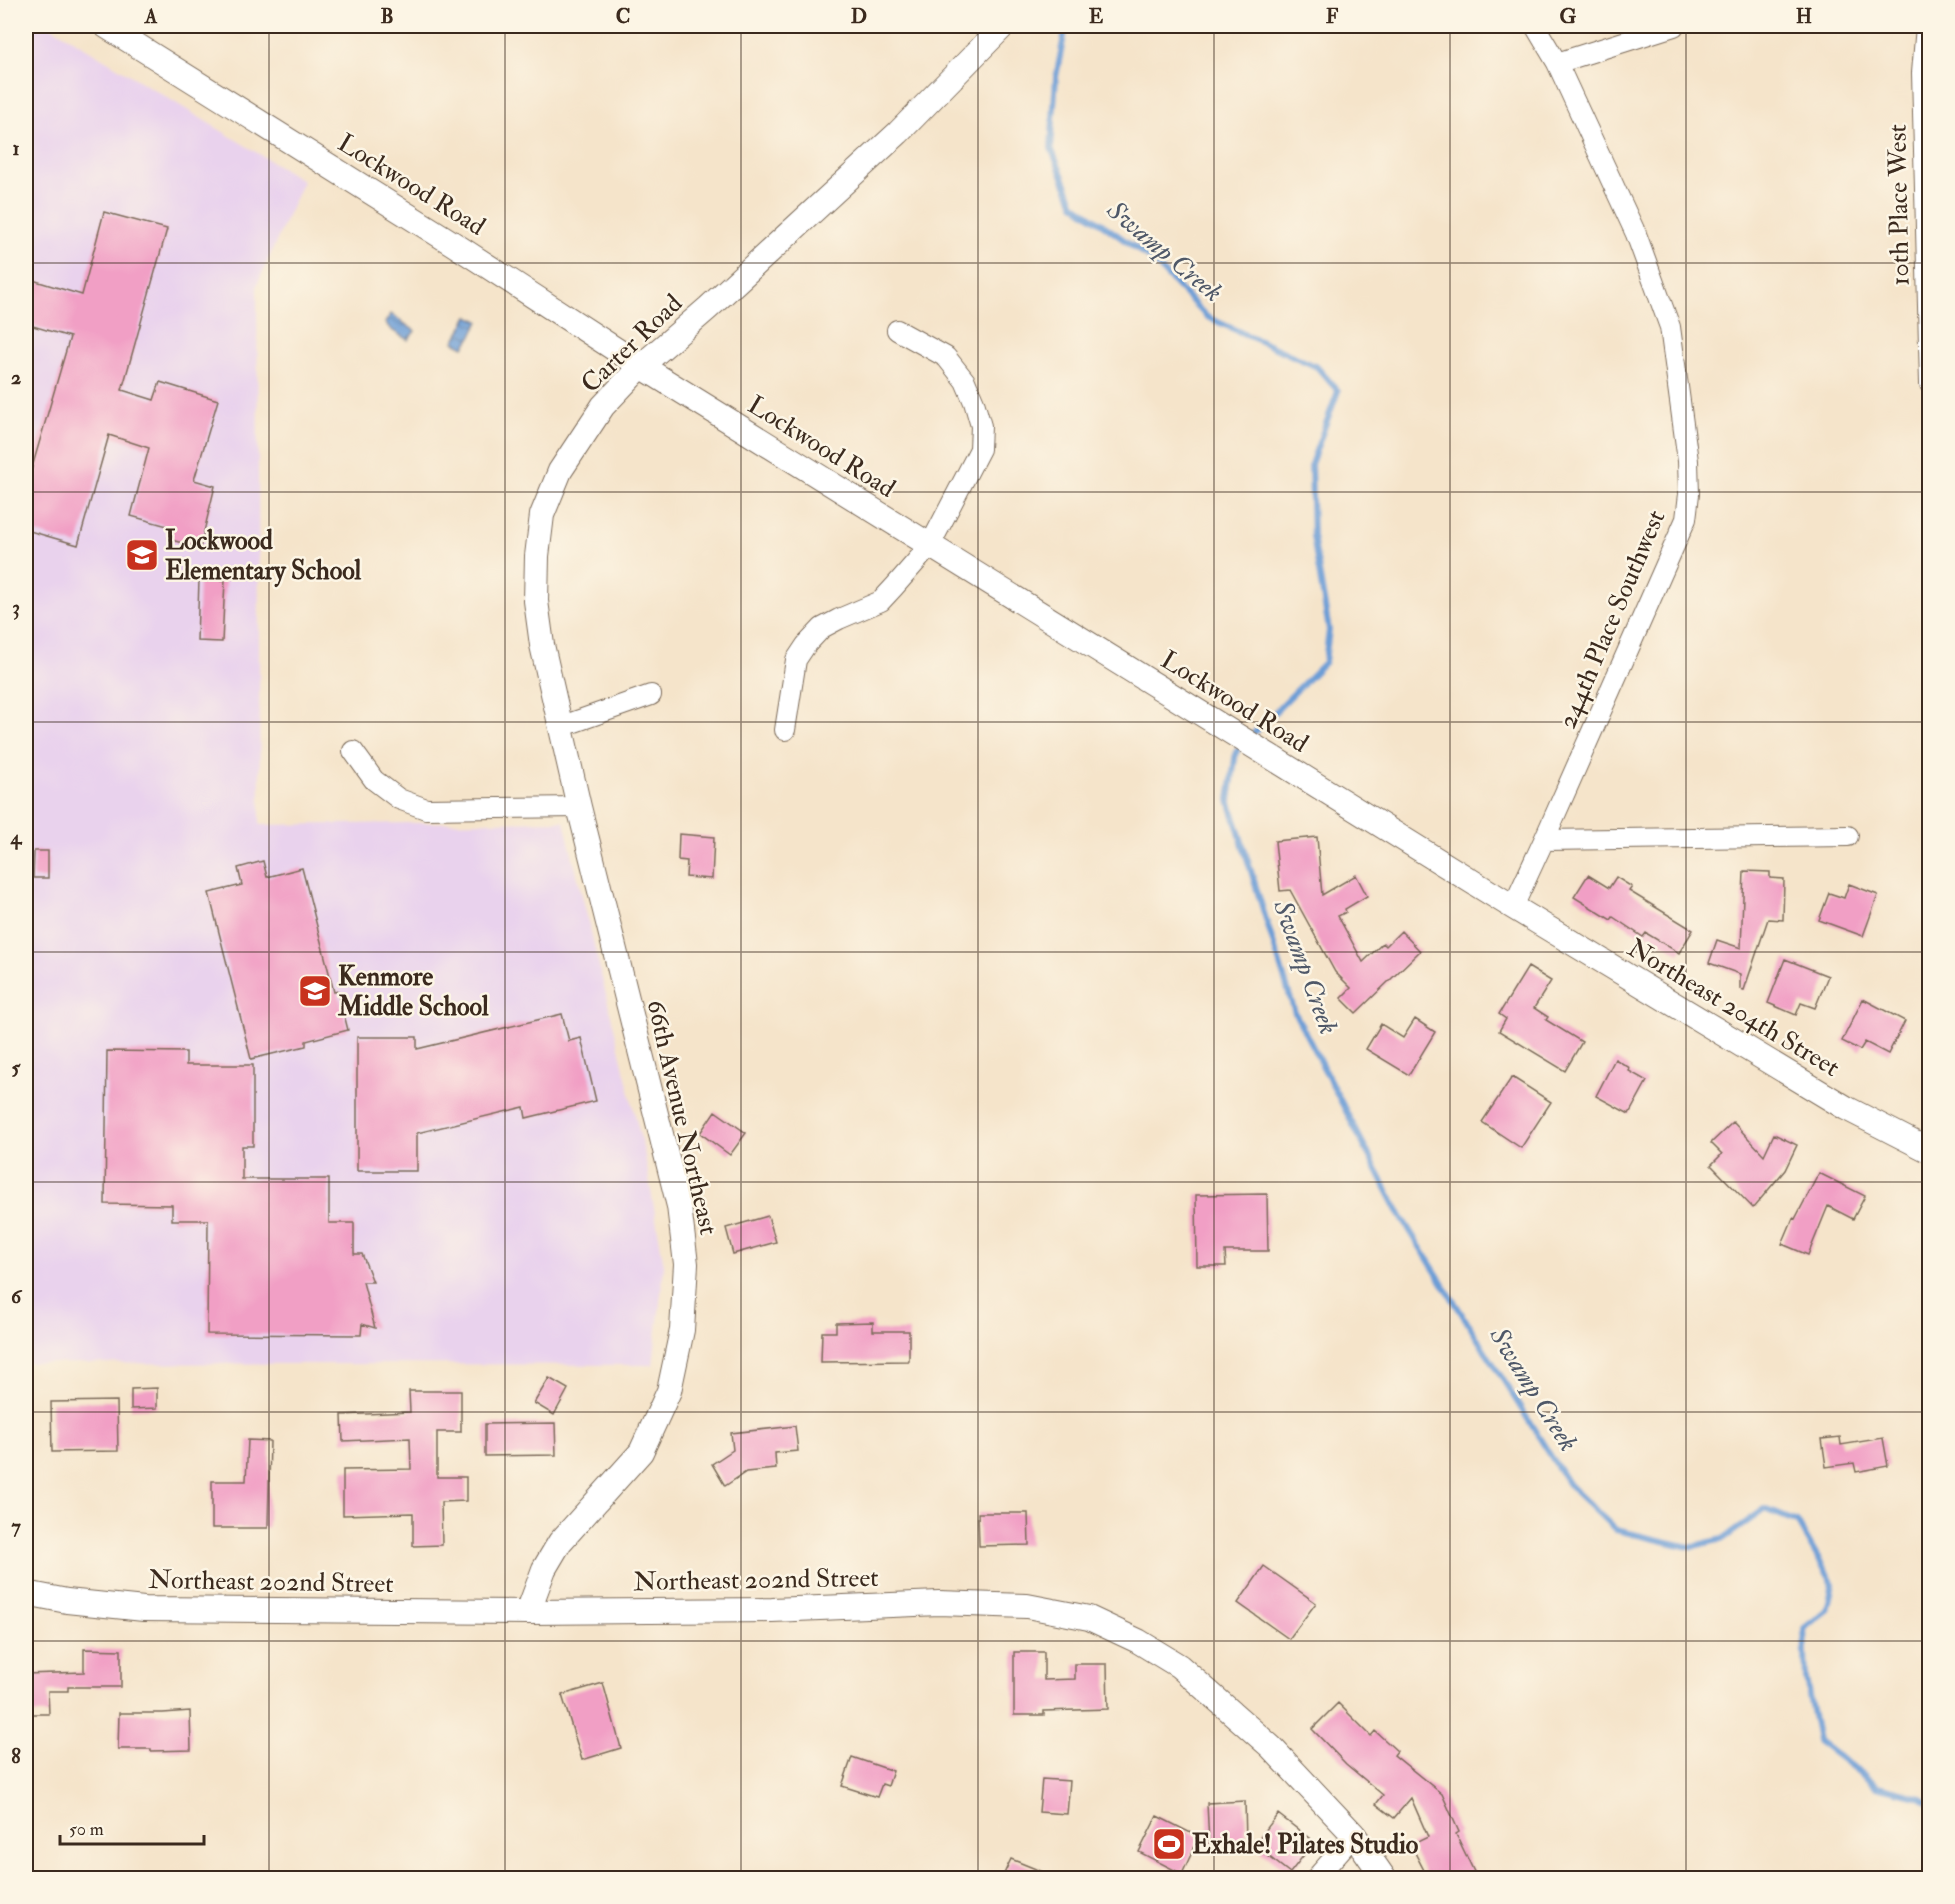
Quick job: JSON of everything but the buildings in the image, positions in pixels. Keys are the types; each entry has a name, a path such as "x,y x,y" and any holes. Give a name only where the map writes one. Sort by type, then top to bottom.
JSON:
{"street":[{"name":"Lockwood Road","path":"106,26 929,547 1211,718 1513,907"},
{"name":"Carter Road","path":"589,845 542,645 537,601 537,556 542,515 560,471 603,405 641,366 708,308 898,133 1004,26"},
{"name":"244th Place Southwest","path":"1513,907 1686,519 1689,494 1688,460 1670,327 1636,234 1557,63 1535,26"},
{"path":"1557,63 1674,26"},
{"name":"10th Place West","path":"1926,26 1922,73 1929,384"},
{"path":"785,730 796,660 806,645 822,628 881,601 929,547 980,449 981,426 965,381 946,357 897,330"},
{"path":"560,727 651,695"},
{"path":"353,752 374,780 399,800 426,809 579,807"},
{"path":"1544,840 1848,836"},
{"name":"66th Avenue Northeast","path":"528,1612 544,1569 560,1542 641,1452 669,1391 682,1329 686,1264 679,1206 589,845"},
{"name":"Northeast 204th Street","path":"1513,907 1846,1108 1929,1151"},
{"name":"Northeast 202nd Street","path":"26,1593 67,1601 144,1609 528,1612 772,1610 939,1602 1027,1606 1089,1618 1138,1641 1179,1666 1271,1747 1354,1834 1384,1878"},
{"path":"1316,1878 1354,1834"}],"shaded area":[{"name":"Kenmore Middle School","path":"26,26 50,26 303,181 257,285 260,825 564,821 645,1156 664,1266 653,1365 26,1363"}],"water":[{"path":"391,314 415,331 408,340 385,323"},
{"path":"468,316 479,321 464,347 454,342"}],"waterway":[{"name":"Swamp Creek","path":"1066,26 1056,77 1051,148 1074,204 1151,259 1207,317 1317,367 1338,391 1311,464 1313,536 1329,630 1325,662 1249,738"},
{"name":"Swamp Creek","path":"1242,745 1236,752 1229,800 1295,1013 1400,1215 1569,1485 1616,1530 1689,1547 1723,1539 1765,1509 1797,1522 1833,1584 1827,1610 1804,1628 1806,1679 1818,1741 1877,1786 1920,1797 1930,1804"}],"place":[{"name":"Lockwood Elementary School","path":"142,555"},
{"name":"Kenmore Middle School","path":"315,991"},
{"name":"Exhale! Pilates Studio","path":"1169,1844"}]}
